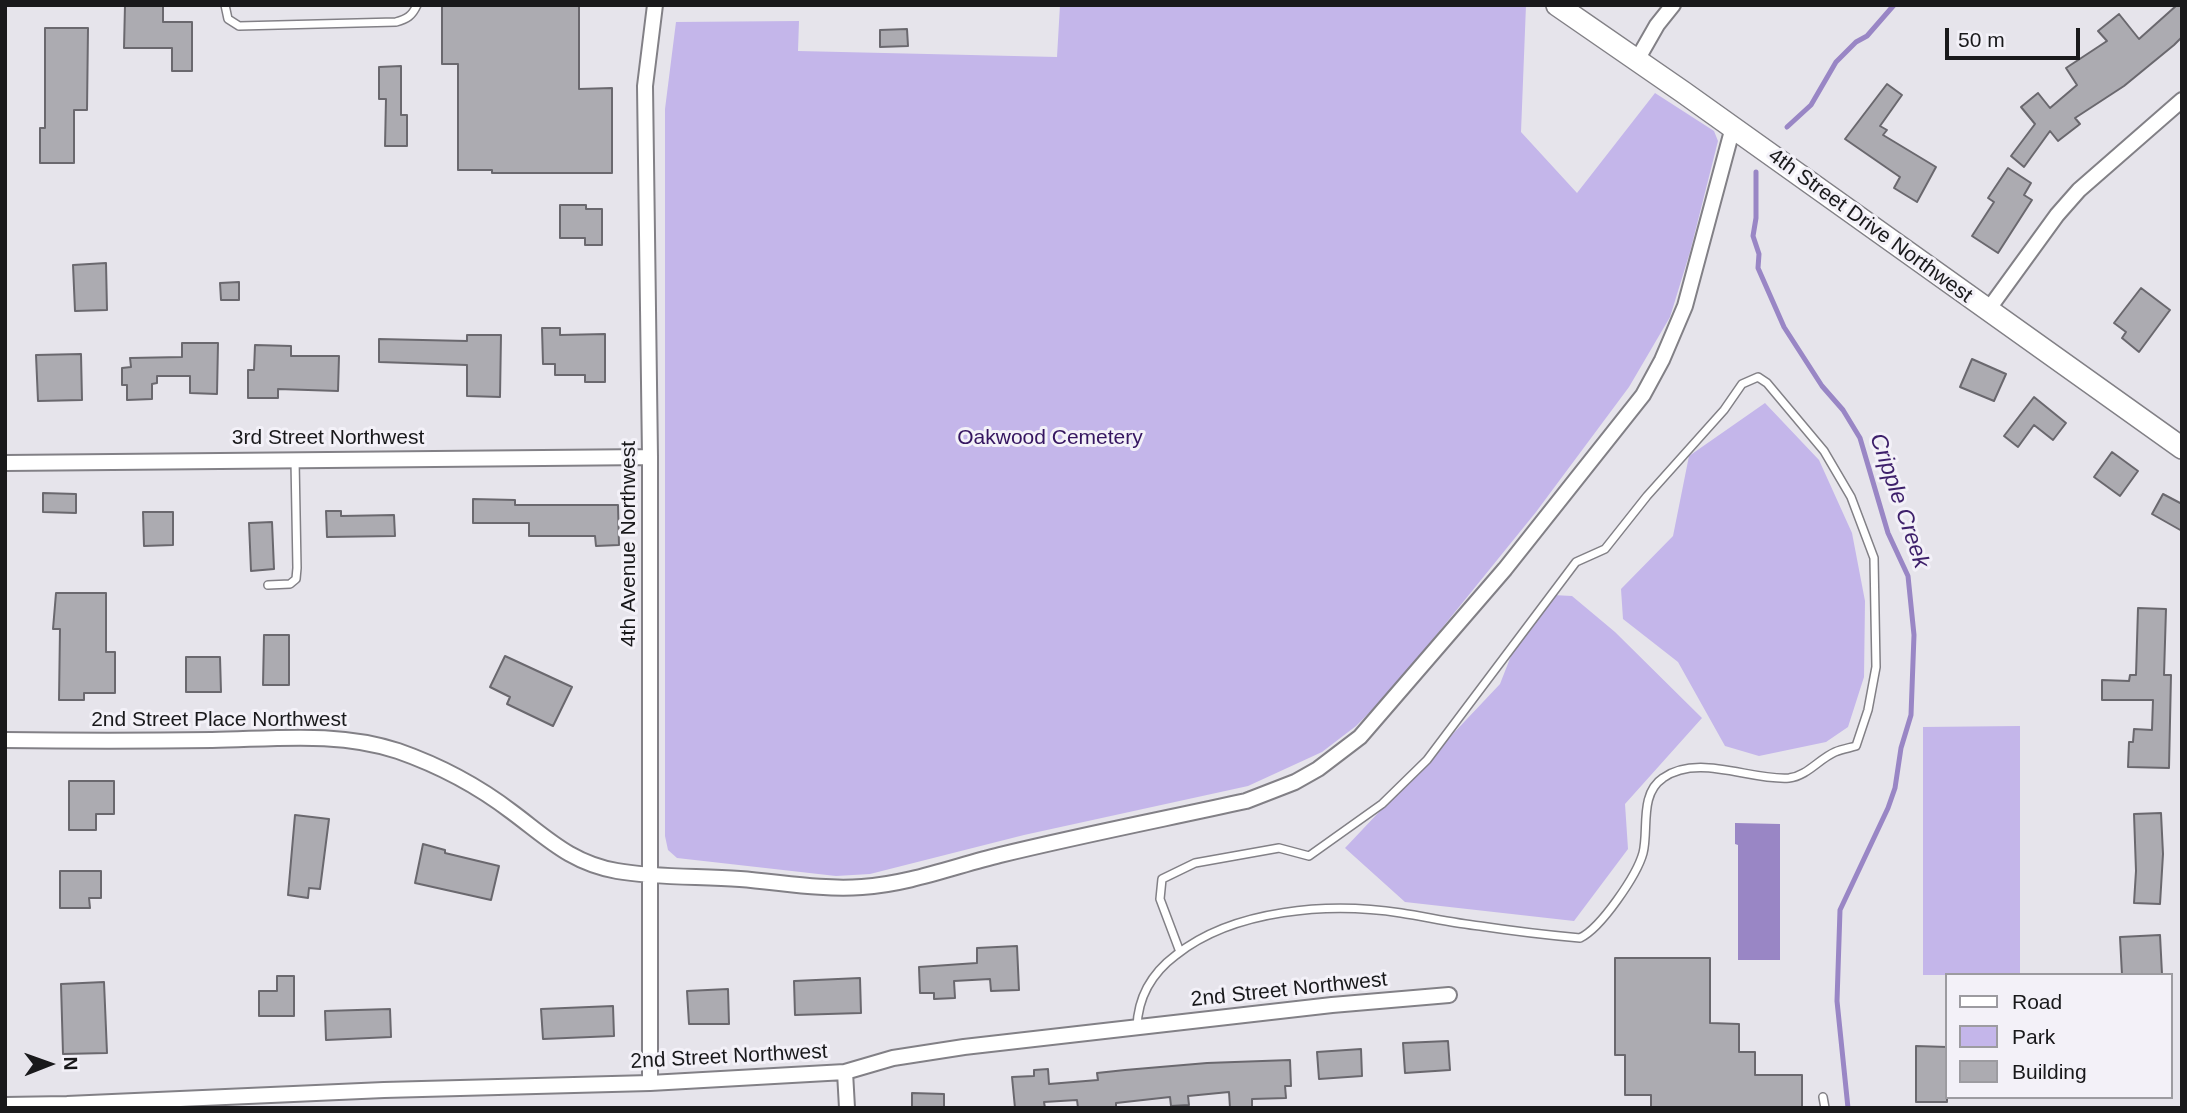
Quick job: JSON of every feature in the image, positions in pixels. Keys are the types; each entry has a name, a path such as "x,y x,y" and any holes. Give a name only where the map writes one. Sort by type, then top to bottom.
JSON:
{"main road":[{"name":"4th Street Drive Northwest","path":"1557,5 1734,127 2182,448"}],"street":[{"name":"4th Avenue Northwest","path":"649,1083 650,457 645,86 655,5"},
{"path":"1637,60 1657,25 1673,5"},
{"path":"1988,310 2057,215 2079,190 2182,100"},
{"path":"650,874 834,888 863,887 1247,801 1295,782 1318,769 1360,737 1448,637 1553,510 1643,394 1678,324 1734,127"},
{"name":"3rd Street Northwest","path":"5,463 650,457"},
{"name":"2nd Street Place Northwest","path":"5,740 319,738 370,743 400,752 472,786 511,811 549,843 590,863 624,872 650,874"},
{"name":"2nd Street Northwest","path":"5,1105 649,1083 845,1072 893,1058 964,1047 1449,995"},
{"path":"845,1072 847,1108"}],"lane":[{"path":"225,5 228,19 239,26 396,22 413,14 417,5"},
{"path":"1136,1027 1137,1010 1157,970 1180,952 1192,942 1248,919 1318,908 1398,912 1478,926 1580,938 1601,922 1639,866 1644,851 1646,808 1660,780 1674,771 1700,769 1734,770 1790,778 1804,773 1836,752 1856,746 1868,710 1875,667 1874,558 1851,497 1824,451 1766,383 1758,377 1742,384 1724,410 1647,496 1605,549 1576,562 1427,760 1382,804 1309,856 1279,848 1195,863 1163,879 1160,899 1180,952"},
{"path":"268,585 290,584 296,579 295,459"},
{"path":"1824,1097 1825,1108"}],"green space":[{"name":"Oakwood Cemetery","path":"1060,5 1526,5 1521,132 1577,193 1655,93 1714,131 1718,141 1690,252 1670,317 1629,387 1536,512 1391,691 1356,726 1322,752 1248,786 1024,835 870,874 836,876 677,858 668,850 665,836 665,109 676,22 799,21 798,51 1057,57"},
{"path":"1765,403 1819,460 1852,533 1865,601 1864,677 1848,727 1826,742 1759,756 1725,746 1678,662 1623,619 1621,589 1673,536 1689,456"},
{"path":"1553,595 1572,596 1615,632 1702,718 1625,804 1628,849 1574,921 1405,902 1345,848 1500,684 1516,643"},
{"path":"2020,726 2020,973 1923,975 1923,727"}],"shaded area":[{"path":"1735,823 1780,824 1780,960 1738,960 1738,845 1735,844"}],"building":[{"path":"125,5 163,5 163,22 192,22 192,71 172,71 172,48 124,48"},
{"path":"442,5 579,5 579,89 612,88 612,173 492,173 492,170 458,170 458,64 442,64"},
{"path":"2177,5 2182,5 2182,37 2174,45 2124,86 2075,118 2080,124 2058,141 2050,131 2024,167 2011,156 2035,124 2021,107 2038,93 2050,108 2077,85 2066,68 2107,41 2098,31 2119,14 2139,39"},
{"path":"45,28 88,28 87,110 74,110 74,163 40,163 40,128 45,128"},
{"path":"907,29 908,46 880,47 880,30"},
{"path":"401,66 401,115 407,115 407,146 385,146 386,99 379,99 379,67"},
{"path":"1887,84 1902,95 1880,126 1887,130 1883,135 1936,167 1917,202 1894,188 1900,177 1845,139"},
{"path":"2008,168 2031,183 2024,195 2032,200 1998,253 1972,236 1994,202 1988,198"},
{"path":"560,205 586,205 586,209 602,209 602,245 585,245 585,238 560,238"},
{"path":"106,263 107,310 75,311 73,265"},
{"path":"239,282 239,300 221,300 220,283"},
{"path":"2141,288 2170,310 2139,352 2122,338 2126,332 2114,323"},
{"path":"542,328 560,328 560,335 605,334 605,382 585,382 585,375 555,375 555,364 543,364"},
{"path":"467,335 501,335 500,397 467,396 467,365 379,362 379,339 467,341"},
{"path":"182,343 218,343 217,394 190,393 190,376 157,376 157,383 152,384 152,399 127,400 127,385 122,385 122,368 131,367 130,358 182,357"},
{"path":"255,345 291,346 291,356 339,356 338,391 278,389 278,398 248,398 248,370 254,370"},
{"path":"81,354 82,400 38,401 36,355"},
{"path":"1972,359 2006,374 1994,401 1960,387"},
{"path":"2034,397 2066,423 2053,440 2034,425 2018,447 2004,436"},
{"path":"2112,452 2138,471 2120,496 2094,477"},
{"path":"43,493 76,494 76,513 43,512"},
{"path":"2163,494 2182,504 2182,531 2152,514"},
{"path":"473,499 515,500 515,505 618,505 619,545 596,546 595,536 529,536 529,523 473,523"},
{"path":"326,511 341,511 341,516 394,515 395,536 327,537"},
{"path":"143,512 173,512 173,545 144,546"},
{"path":"272,522 274,569 251,571 249,523"},
{"path":"56,593 106,593 106,652 115,652 115,693 84,693 84,700 59,700 60,629 53,629"},
{"path":"2138,608 2166,609 2164,675 2171,675 2169,768 2128,767 2129,742 2133,742 2134,729 2152,730 2153,700 2102,700 2102,680 2129,681 2130,675 2136,675"},
{"path":"264,635 289,635 289,685 263,685"},
{"path":"505,656 572,687 553,726 507,704 510,697 490,687"},
{"path":"186,657 220,657 221,692 186,692"},
{"path":"69,781 114,781 114,814 96,814 96,830 69,830"},
{"path":"2161,813 2163,854 2160,904 2134,903 2134,814"},
{"path":"295,815 329,819 320,889 309,888 308,898 288,895"},
{"path":"423,844 445,850 445,853 499,866 491,900 415,883"},
{"path":"60,871 101,871 101,898 89,898 90,908 60,908"},
{"path":"2160,935 2162,973 2122,973 2120,937"},
{"path":"1017,946 1019,990 991,991 990,979 954,981 955,998 934,999 934,993 920,993 919,967 977,963 977,948"},
{"path":"1615,958 1710,958 1710,1023 1739,1024 1739,1052 1755,1052 1755,1075 1802,1075 1802,1108 1651,1108 1651,1095 1625,1095 1625,1055 1615,1055"},
{"path":"277,976 294,976 294,1016 259,1016 259,991 277,991"},
{"path":"860,978 861,1013 795,1015 794,981"},
{"path":"104,982 107,1053 63,1054 61,984"},
{"path":"728,989 729,1024 689,1024 687,991"},
{"path":"613,1006 614,1036 543,1039 541,1009"},
{"path":"390,1009 391,1037 326,1040 325,1011"},
{"path":"1448,1041 1450,1070 1405,1073 1403,1043"},
{"path":"1916,1046 1946,1047 1947,1102 1916,1102"},
{"path":"1361,1049 1362,1076 1319,1079 1317,1052"},
{"path":"1290,1060 1291,1086 1285,1086 1286,1098 1252,1099 1252,1108 1230,1108 1229,1092 1188,1096 1189,1105 1171,1106 1170,1097 1116,1103 1116,1108 1078,1108 1077,1100 1044,1102 1045,1108 1015,1108 1012,1077 1034,1076 1034,1070 1048,1069 1049,1084 1098,1080 1097,1073 1125,1070"},
{"path":"912,1093 944,1094 944,1108 912,1108"}],"waterway":[{"name":"Cripple Creek","path":"1787,127 1811,105 1836,62 1856,42 1867,36 1894,5"},
{"name":"Cripple Creek","path":"1756,172 1756,218 1753,236 1759,254 1758,268 1784,327 1860,438 1888,533 1908,576 1914,635 1911,715 1901,748 1895,788 1840,910 1837,1001 1848,1108"}]}
